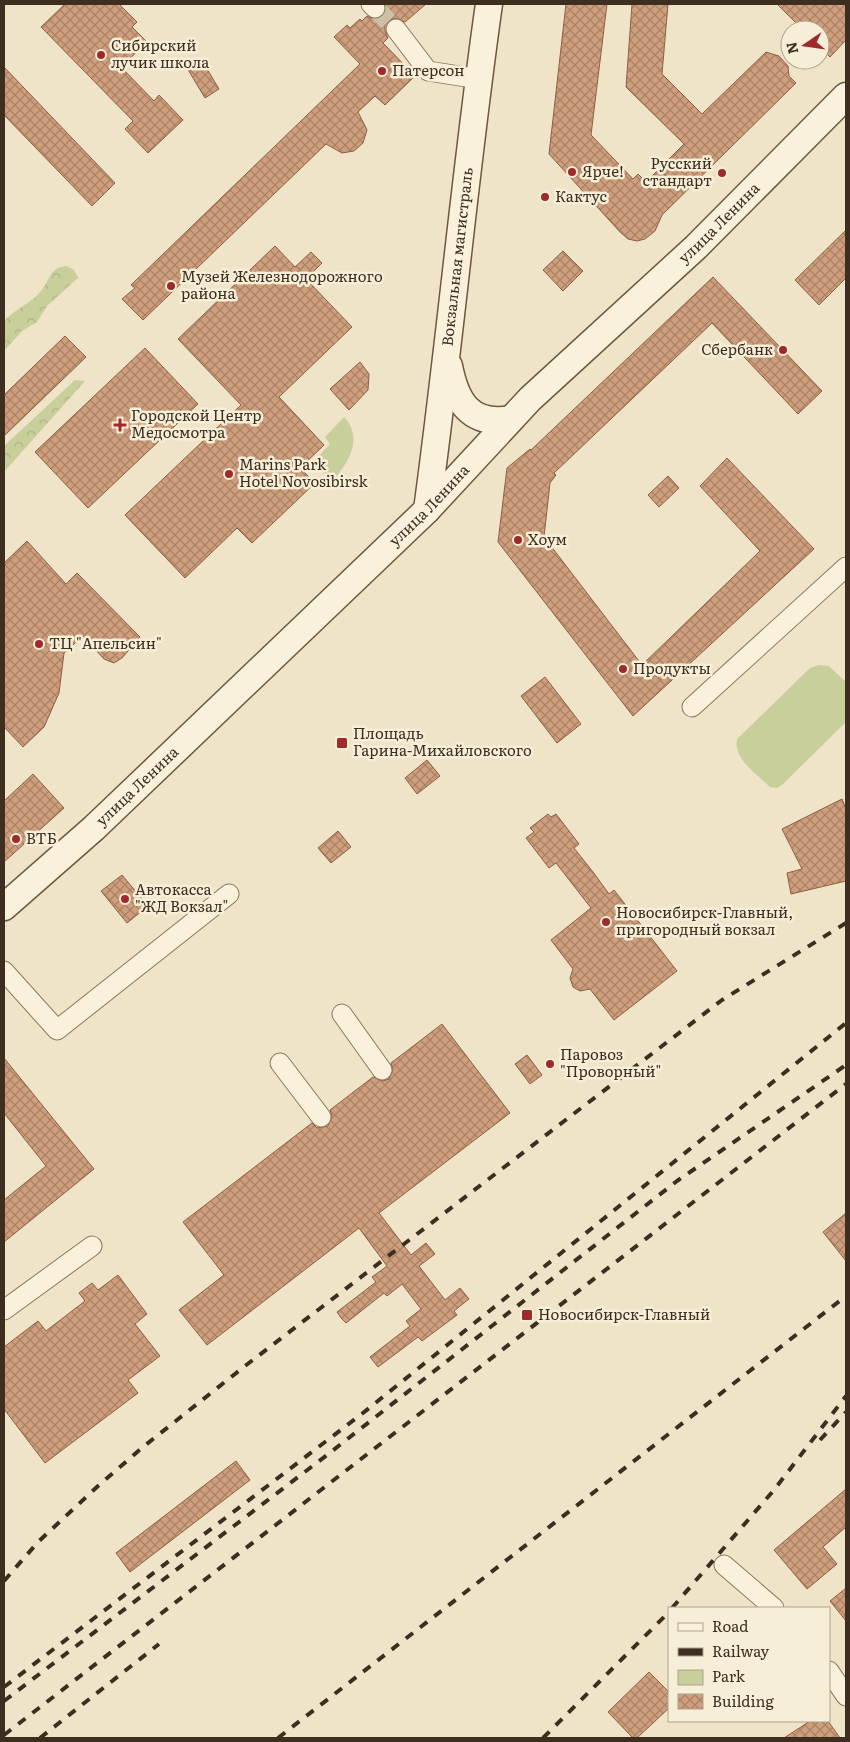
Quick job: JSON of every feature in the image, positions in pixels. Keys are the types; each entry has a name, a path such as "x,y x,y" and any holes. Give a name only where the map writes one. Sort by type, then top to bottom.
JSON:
{"main road":[{"name":"Вокзальная магистраль","path":"427,510 489,4"},
{"name":"улица Ленина","path":"4,907 94,828 427,510 530,399 696,247 846,96"},
{"path":"447,358 452,382 461,402 473,414 487,421 511,420"}],"street":[{"path":"396,29 428,71 479,79"},
{"path":"692,707 846,567"},
{"path":"4,971 56,1030 229,894"},
{"path":"342,1014 382,1070"},
{"path":"280,1063 321,1117"},
{"path":"4,1310 92,1246"},
{"path":"724,1565 773,1607"},
{"path":"830,1673 846,1696"}],"green space":[{"path":"67,266 74,270 78,278 47,306 37,322 22,331 4,351 4,321 39,293 54,270"},
{"path":"75,380 85,381 4,472 4,446"},
{"path":"344,417 350,425 353,434 352,451 332,482 314,461 330,444 325,437"},
{"path":"819,665 829,666 846,682 846,722 783,784 777,788 770,787 742,760 737,746 737,739 810,668"}],"building":[{"name":"Сибирский лучик школа","path":"65,4 119,4 137,22 132,27 147,42 121,67 154,101 159,95 183,120 148,153 125,129 133,121 41,27"},
{"path":"385,4 426,4 405,22 394,18 385,25 388,38 383,43 415,76 385,105 375,96 358,112 367,130 363,143 354,151 342,153 326,144 143,320 122,299 135,288 131,285 360,64 334,37 347,25 350,28 360,19 362,21 367,16 373,19 383,16 386,10"},
{"path":"566,4 607,4 591,135 633,179 638,174 646,182 684,144 626,87 632,4 668,4 662,74 702,114 766,52 779,56 780,70 788,70 789,76 796,83 662,215 655,231 645,239 637,241 628,239 620,232 549,154"},
{"path":"777,4 846,4 846,40 830,57 830,20 793,20"},
{"path":"201,59 219,89 205,98 187,68"},
{"path":"4,67 115,183 92,206 4,115"},
{"path":"846,230 846,278 819,305 795,280"},
{"path":"275,246 295,267 311,252 322,263 306,279 352,327 279,397 324,445 300,468 315,483 252,543 237,528 185,578 125,515 241,405 178,339"},
{"path":"563,251 583,271 563,291 543,270"},
{"path":"713,277 822,391 798,414 712,323 554,473 556,475 550,483 544,537 642,665 760,551 700,486 727,458 814,549 633,716 498,542 507,468 531,450"},
{"path":"65,336 86,357 4,436 4,395"},
{"path":"145,348 198,404 88,508 35,452"},
{"path":"360,362 369,374 368,390 349,410 330,389"},
{"path":"668,476 679,488 659,507 648,495"},
{"name":"ТЦ \"Апельсин\"","path":"27,541 66,584 77,573 140,637 122,658 114,663 104,659 83,636 64,653 59,693 44,727 23,747 4,727 4,563"},
{"path":"545,677 581,724 557,743 521,696"},
{"path":"427,760 440,776 417,794 405,778"},
{"name":"ВТБ","path":"33,774 64,808 4,862 4,801"},
{"path":"842,799 846,809 846,881 791,894 787,873 802,869 782,829"},
{"name":"Новосибирск-Главный, пригородный вокзал","path":"548,814 551,817 556,814 579,844 574,848 609,894 614,890 677,971 614,1020 590,989 580,991 573,987 570,978 573,969 551,940 591,908 556,863 549,868 526,838 534,832 530,828"},
{"path":"338,831 351,847 331,863 318,848"},
{"name":"Автокасса \"ЖД Вокзал\"","path":"122,875 148,906 127,923 101,891"},
{"path":"442,1024 510,1113 379,1213 411,1255 426,1243 435,1254 419,1266 445,1300 460,1288 469,1299 454,1311 457,1315 422,1341 418,1337 378,1367 370,1357 410,1326 406,1321 421,1309 402,1284 387,1296 384,1293 346,1323 341,1318 337,1312 376,1282 372,1277 387,1266 359,1228 207,1345 179,1310 224,1275 183,1222 312,1123 317,1128 328,1126 332,1116 330,1110 373,1077 383,1081 389,1079 393,1069 391,1063"},
{"path":"527,1055 542,1075 530,1084 515,1064"},
{"path":"4,1058 94,1169 4,1242 4,1200 46,1166 4,1113"},
{"path":"846,1213 846,1261 823,1232"},
{"path":"118,1275 147,1314 135,1324 160,1356 128,1380 138,1393 45,1463 4,1409 4,1347 38,1321 46,1331 85,1301 79,1293 92,1283 98,1290"},
{"path":"236,1461 250,1480 130,1572 116,1553"},
{"path":"846,1489 846,1527 823,1547 837,1564 807,1589 774,1550"},
{"path":"846,1588 846,1621 830,1601"},
{"path":"649,1672 668,1691 668,1709 637,1738 633,1738 608,1712"},
{"path":"808,1722 829,1722 840,1738 784,1738"}],"tunnel":[{"path":"375,8 396,29"}],"railway":[{"path":"4,1581 38,1542 98,1486 143,1447 245,1366 722,1000 846,923"},
{"path":"4,1687 363,1413 846,1023"},
{"path":"4,1701 327,1455 677,1181 846,1065"},
{"path":"4,1735 846,1084"},
{"path":"278,1738 846,1296"},
{"path":"673,1607 774,1490 846,1396"},
{"path":"820,1440 846,1412"},
{"path":"543,1738 668,1613"},
{"path":"40,1738 159,1644"}],"place":[{"name":"Сибирский лучик школа","path":"101,55"},
{"name":"Патерсон","path":"382,71"},
{"name":"Ярче!","path":"572,172"},
{"name":"Русский стандарт","path":"722,173"},
{"name":"Кактус","path":"545,197"},
{"name":"Музей Железнодорожного района","path":"171,286"},
{"name":"Сбербанк","path":"783,350"},
{"name":"Городской Центр Медосмотра","path":"120,425"},
{"name":"Marins Park Hotel Novosibirsk","path":"229,474"},
{"name":"Хоум","path":"518,540"},
{"name":"ТЦ \"Апельсин\"","path":"39,644"},
{"name":"Продукты","path":"623,669"},
{"name":"Площадь Гарина-Михайловского","path":"342,743"},
{"name":"ВТБ","path":"16,839"},
{"name":"Автокасса \"ЖД Вокзал\"","path":"125,899"},
{"name":"Новосибирск-Главный, пригородный вокзал","path":"606,922"},
{"name":"Паровоз \"Проворный\"","path":"550,1064"},
{"name":"Новосибирск-Главный","path":"527,1315"}]}
